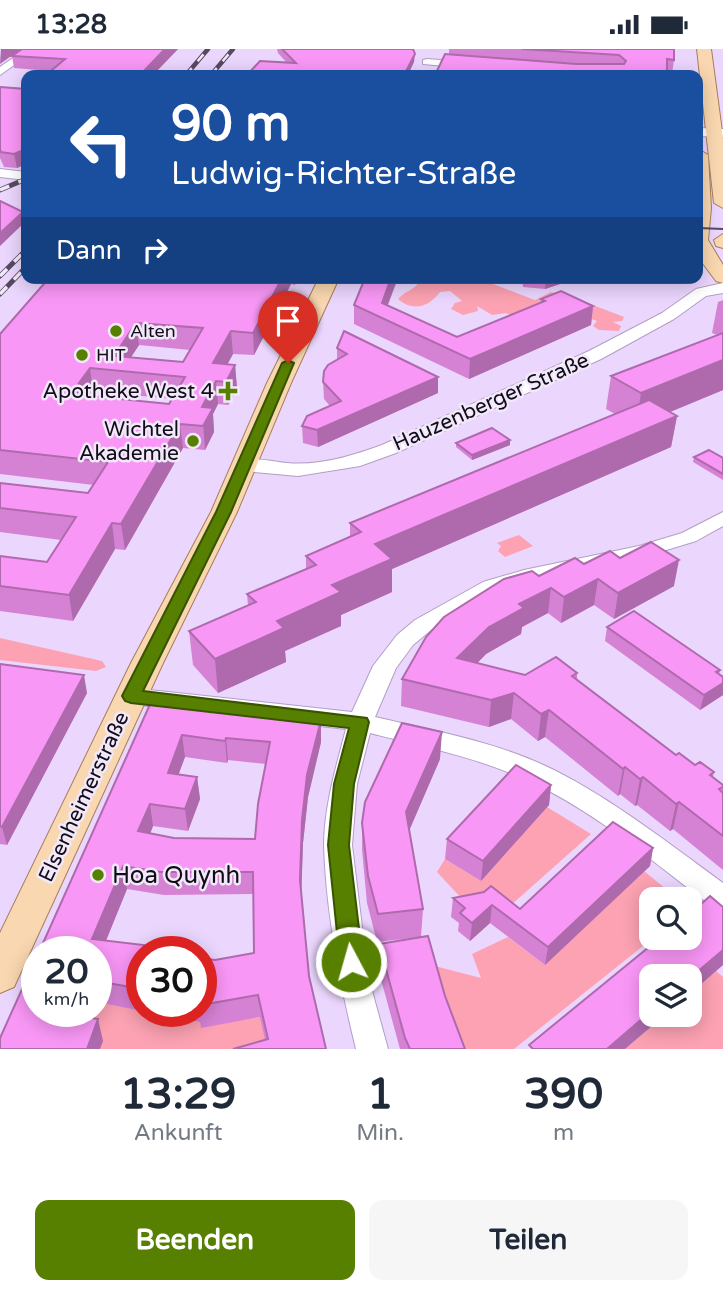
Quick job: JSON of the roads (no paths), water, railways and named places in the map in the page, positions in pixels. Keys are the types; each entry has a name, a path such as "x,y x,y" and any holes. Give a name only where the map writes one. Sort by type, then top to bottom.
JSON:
{"main road":[{"path":"704,49 703,80 708,134 723,203"},
{"path":"703,168 708,134"},
{"path":"703,226 723,223"},
{"path":"703,229 723,239"},
{"path":"703,241 707,255 723,277"},
{"name":"Elsenheimerstraße","path":"0,975 131,696 224,512 325,284"}],"street":[{"path":"0,72 32,49"},
{"path":"425,70 434,50"},
{"path":"427,62 476,66"},
{"path":"0,173 21,175"},
{"name":"Hauzenberger Straße","path":"244,465 298,470 353,462 389,449 595,355 668,316 701,292 723,288"},
{"path":"372,1049 353,976 338,845 344,784 360,722 385,666 405,640 423,625 491,587 681,540 723,518"},
{"path":"131,696 360,722 483,752 543,776 606,812 723,899"}],"tram line":[{"path":"703,228 723,229"}],"railway":[{"path":"190,70 208,49"},
{"path":"215,70 233,49"},
{"path":"0,190 21,181"},
{"path":"0,276 21,255"},
{"path":"0,294 21,272"}],"place":[{"name":"Alten","path":"116,331"},
{"name":"HIT","path":"82,355"},
{"name":"Apotheke West 4","path":"228,391"},
{"name":"Wichtel Akademie","path":"193,441"},
{"name":"Hoa Quynh","path":"98,875"}]}
